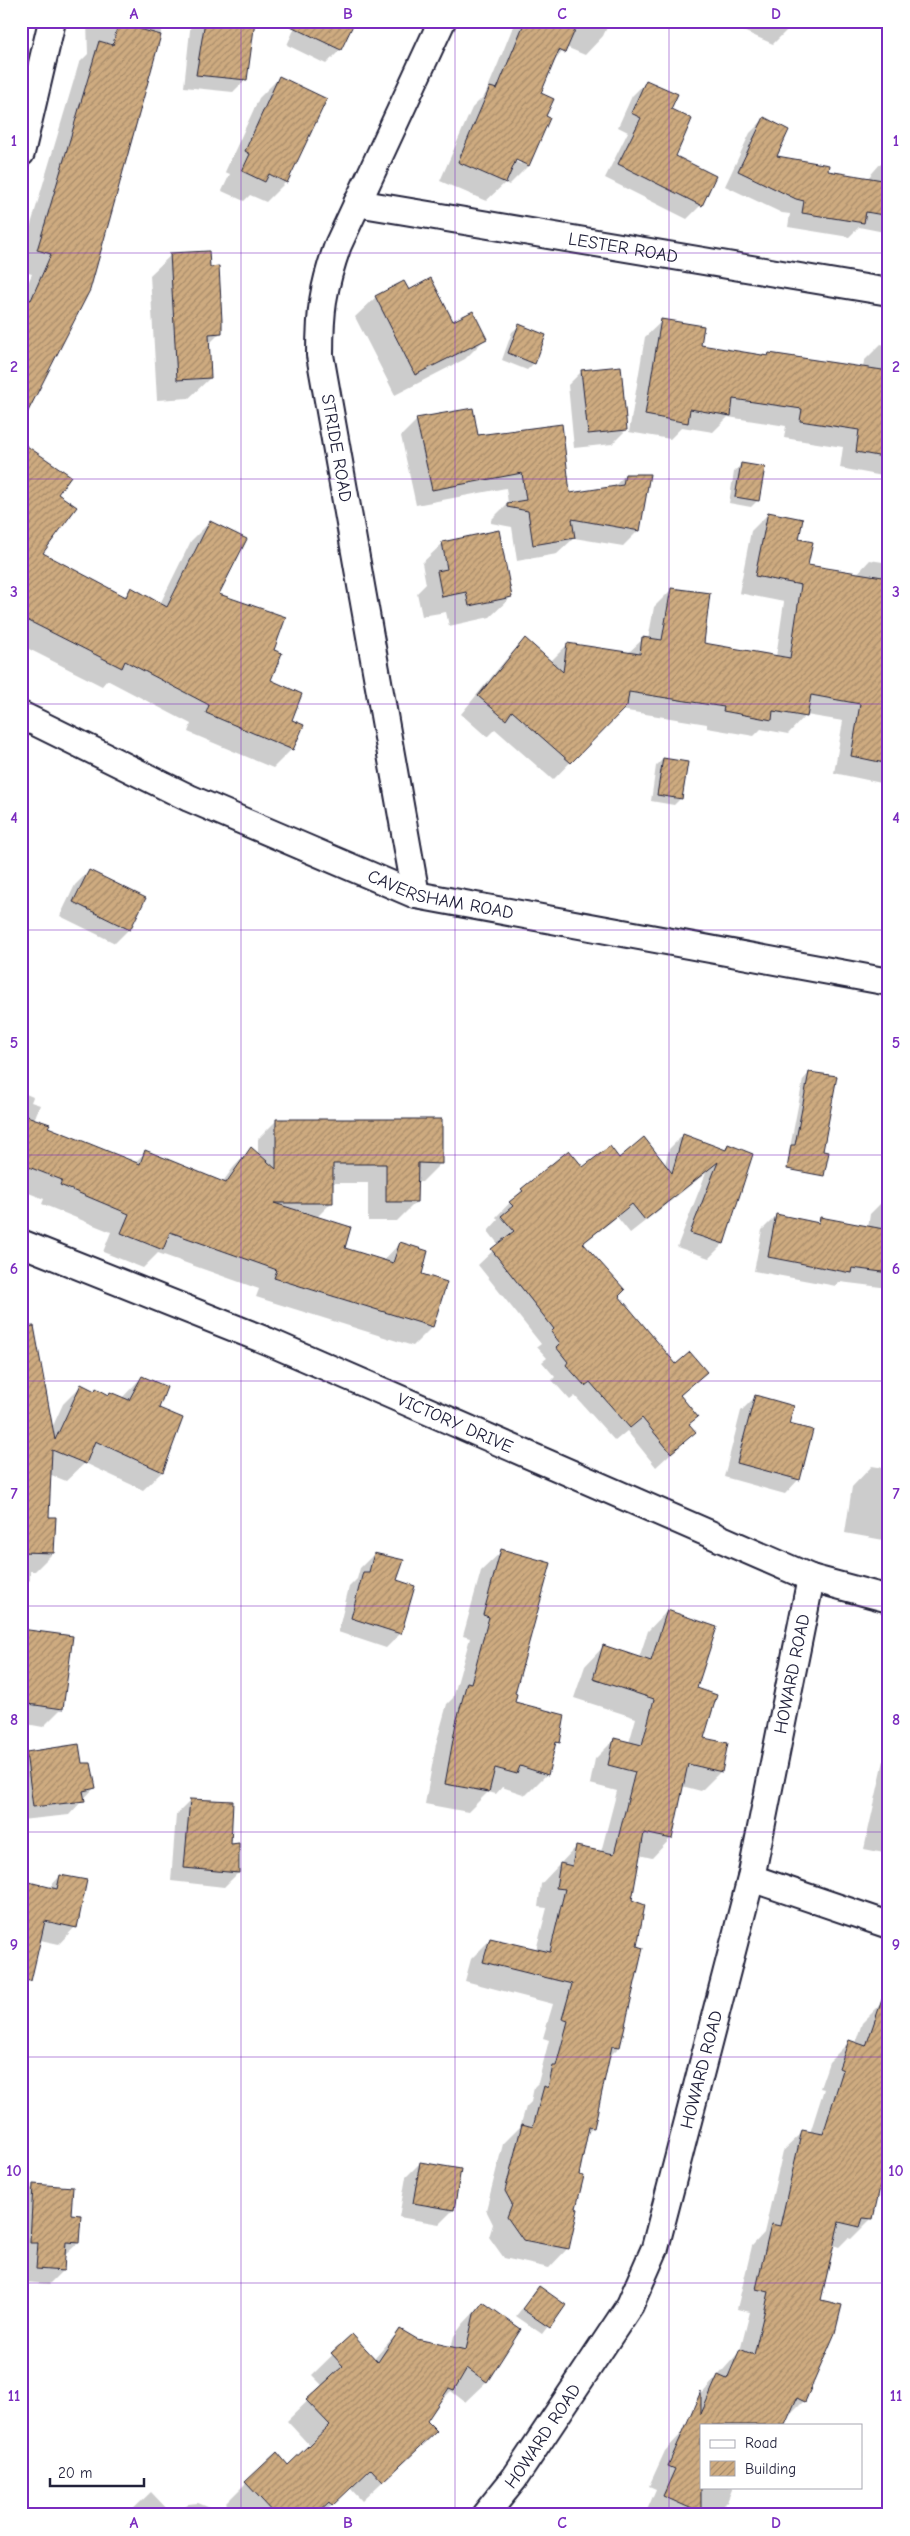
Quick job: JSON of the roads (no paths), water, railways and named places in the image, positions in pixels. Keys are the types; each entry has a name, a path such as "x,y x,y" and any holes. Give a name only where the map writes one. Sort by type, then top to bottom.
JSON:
{"street":[{"path":"21,153 52,21"},
{"name":"STRIDE ROAD","path":"416,895 320,355 320,312 326,279 338,245 442,21"},
{"name":"LESTER ROAD","path":"358,203 889,292"},
{"name":"CAVERSHAM ROAD","path":"21,715 189,798 416,895 889,982"},
{"name":"VICTORY DRIVE","path":"21,1243 267,1341 810,1578 889,1599"},
{"name":"HOWARD ROAD","path":"485,2515 514,2479 630,2305 655,2248 751,1878 810,1578"},
{"path":"751,1878 889,1925"}]}
